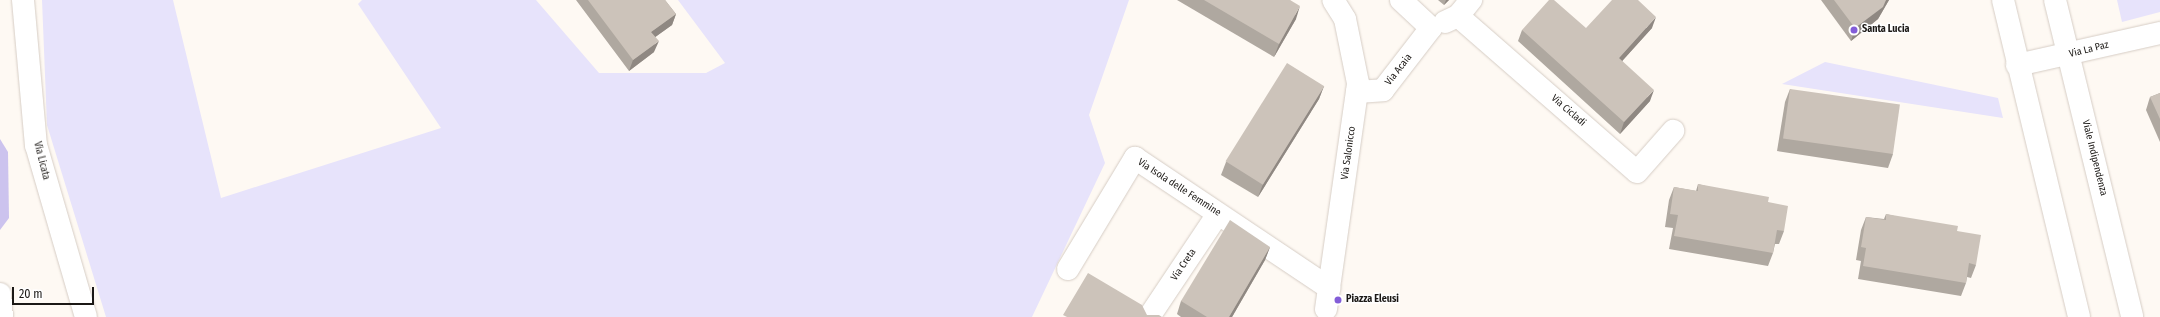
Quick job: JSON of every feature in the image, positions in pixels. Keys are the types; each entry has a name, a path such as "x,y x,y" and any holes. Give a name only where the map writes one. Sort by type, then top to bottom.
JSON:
{"street":[{"name":"Via Licata","path":"23,0 36,145 86,317"},
{"name":"Via Salonicco","path":"1325,314 1357,92 1345,19 1333,0"},
{"path":"1401,0 1430,28"},
{"path":"2004,0 2017,65 2079,317"},
{"name":"Viale Indipendenza","path":"2055,0 2132,317"},
{"name":"Via Acaia","path":"1357,92 1383,90 1430,28 1465,8"},
{"name":"Via Cicladi","path":"1465,8 1637,172 1673,131"},
{"name":"Via La Paz","path":"2017,65 2069,55 2160,33"},
{"name":"Via Isola delle Femmine","path":"1068,269 1135,158 1329,288"},
{"name":"Via Creta","path":"1149,317 1218,214"},
{"path":"0,294 2,317"}],"shaded area":[{"path":"42,0 173,0 221,198 441,128 358,4 362,0 536,0 599,73 706,73 725,63 678,0 1129,0 1089,115 1105,163 1032,317 106,317 47,125"},
{"path":"2117,0 2160,0 2160,12 2122,22"},
{"path":"1825,62 1998,98 2003,118 1782,84"},
{"path":"0,139 8,152 9,218 0,230"}],"building":[{"path":"588,0 665,0 676,14 651,32 659,41 633,60"},
{"path":"1204,0 1290,0 1300,6 1279,44"},
{"path":"1549,0 1554,0 1586,28 1612,0 1638,0 1656,17 1619,58 1654,90 1624,122 1522,30"},
{"path":"1834,0 1886,0 1883,7 1855,28"},
{"path":"1287,63 1324,86 1263,185 1226,161"},
{"path":"1790,89 1900,104 1893,154 1783,139"},
{"path":"2160,93 2160,119 2150,97"},
{"path":"1698,184 1769,197 1768,202 1788,206 1784,231 1777,230 1773,253 1674,236 1678,215 1670,214 1674,187 1698,191"},
{"path":"1886,214 1958,226 1957,231 1981,235 1976,265 1969,263 1966,283 1863,266 1866,248 1861,247 1866,217 1886,220"},
{"path":"1230,220 1270,247 1229,317 1207,317 1181,301"},
{"path":"1088,273 1142,305 1147,315 1159,315 1162,317 1067,317 1063,315"}],"place":[{"name":"Santa Lucia","path":"1854,30"},
{"name":"Piazza Eleusi","path":"1338,300"}]}
